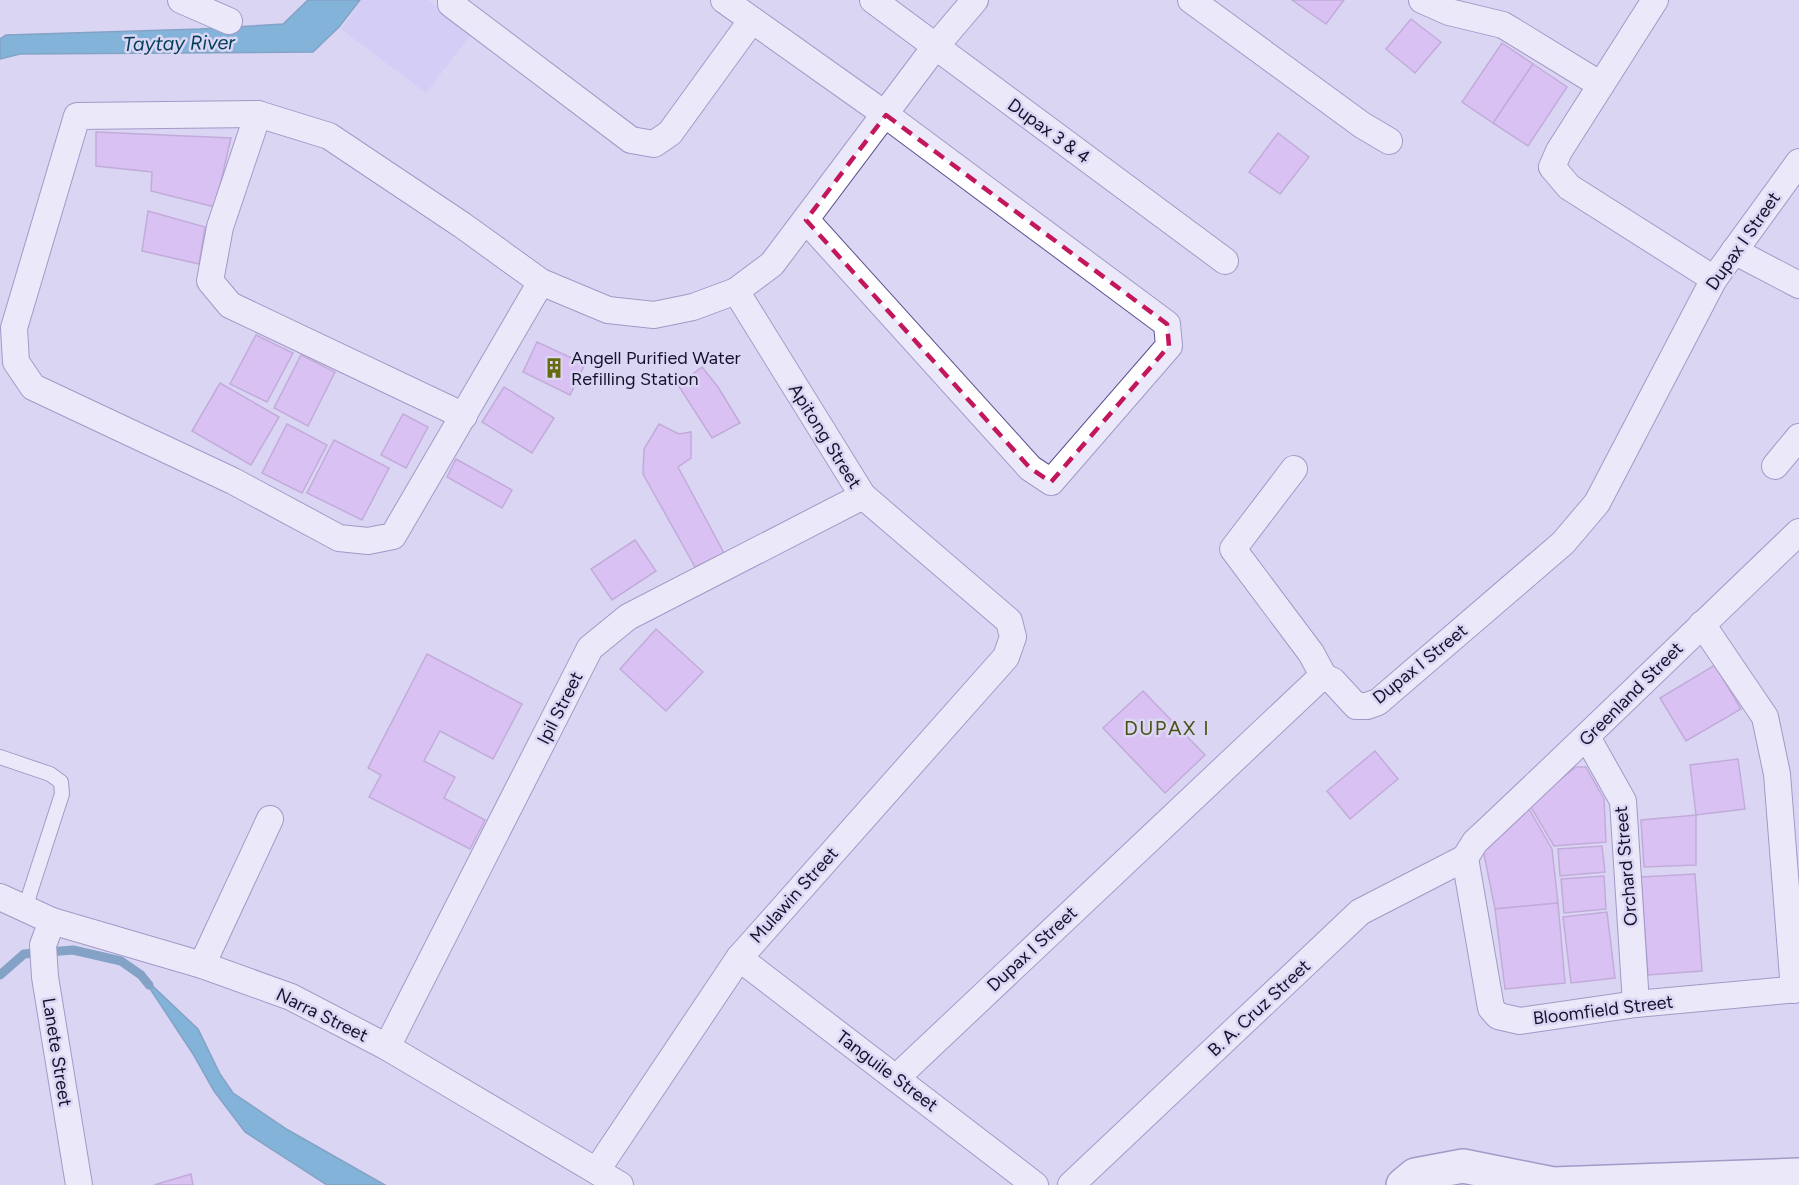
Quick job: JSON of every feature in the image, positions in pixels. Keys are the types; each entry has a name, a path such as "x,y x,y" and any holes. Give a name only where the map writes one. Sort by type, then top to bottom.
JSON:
{"street":[{"path":"181,0 229,21"},
{"path":"451,0 451,4 631,140 654,144 670,133 752,20"},
{"path":"724,0 885,115 1167,324 1169,346 1051,482 1030,468 806,220"},
{"name":"Dupax 3 & 4","path":"873,0 1224,261"},
{"path":"541,282 393,536 368,541 339,538 233,482 33,387 16,362 14,328 77,116 258,114 329,136 462,225 541,282 608,310 654,315 693,307 736,291 772,264 936,47 975,0"},
{"path":"1191,0 1362,124 1389,141"},
{"path":"1422,0 1449,12 1503,25 1601,85"},
{"path":"1655,0 1552,167 1569,187 1714,279"},
{"path":"258,114 220,227 210,281 230,305 464,416"},
{"name":"Dupax I Street","path":"896,1078 1317,681 1324,677 1333,681 1356,705 1367,706 1378,702 1563,543 1597,503 1714,279 1799,162"},
{"path":"1734,251 1799,285"},
{"name":"Apitong Street","path":"736,291 863,496 1009,621 1013,637"},
{"path":"1775,466 1799,437"},
{"path":"1294,469 1233,549 1311,653 1324,677"},
{"name":"Ipil Street","path":"387,1047 590,648 628,617 863,496"},
{"name":"Greenland Street","path":"1466,858 1475,842 1587,738 1799,532"},
{"path":"1702,624 1765,717 1777,774 1796,989"},
{"name":"Mulawin Street","path":"597,1170 739,958 1006,657 1013,637"},
{"name":"Orchard Street","path":"1587,738 1623,801 1636,1004"},
{"path":"202,965 270,819"},
{"name":"Bloomfield Street","path":"1466,858 1491,1008 1498,1016 1520,1021 1636,1004 1796,989"},
{"name":"B. A. Cruz Street","path":"1071,1185 1360,912 1466,858"},
{"name":"Narra Street","path":"0,897 52,921 202,965 291,997 387,1047 620,1185"},
{"name":"Lanete Street","path":"52,921 43,945 45,977 79,1185"},
{"name":"Tanguile Street","path":"739,958 1035,1185"},
{"path":"1403,1185 1414,1175 1463,1166 1553,1185 1756,1181 1799,1175"}],"lane":[{"path":"0,757 50,774 61,782 62,794 25,908"}],"highlighted area":[{"path":"886,115 1167,324 1169,346 1051,482 1030,468 806,220"}],"shaded area":[{"path":"362,0 428,0 472,33 426,93 341,29"}],"water":[{"name":"Taytay River","path":"308,0 360,0 339,27 313,52 20,54 0,59 0,39 6,35 283,24"},
{"path":"141,975 198,1029 220,1074 233,1093 288,1130 385,1185 327,1185 245,1132 214,1091 193,1054"}],"building":[{"path":"1292,0 1344,0 1326,24"},
{"path":"1411,19 1441,42 1415,73 1386,49"},
{"path":"1502,43 1533,64 1493,123 1462,102"},
{"path":"1533,64 1567,87 1528,146 1493,123"},
{"path":"96,132 231,138 215,207 151,191 152,172 96,166"},
{"path":"1278,133 1309,157 1280,194 1249,172"},
{"path":"148,211 205,227 199,264 142,251"},
{"path":"256,335 293,353 267,402 230,384"},
{"name":"Angell Purified Water Refilling Station","path":"537,342 585,364 570,395 523,372"},
{"path":"301,355 335,372 308,426 274,408"},
{"path":"702,367 718,387 740,423 712,438 678,385"},
{"path":"220,383 279,417 251,465 192,431"},
{"path":"504,387 554,418 532,453 482,422"},
{"path":"403,414 428,427 406,468 381,455"},
{"path":"287,424 327,445 302,493 262,473"},
{"path":"659,424 679,434 691,432 691,458 678,467 724,553 695,567 643,474 644,449"},
{"path":"334,440 389,468 362,520 307,493"},
{"path":"456,459 512,490 502,508 447,477"},
{"path":"635,540 656,571 612,600 591,569"},
{"path":"656,629 703,672 666,711 620,669"},
{"path":"427,654 522,704 493,759 440,731 424,761 455,777 444,798 485,820 470,849 369,797 381,775 368,768"},
{"path":"1715,665 1741,709 1686,741 1660,698"},
{"path":"1143,691 1205,755 1165,793 1103,728"},
{"path":"1375,751 1398,779 1350,819 1327,791"},
{"path":"1738,759 1745,809 1696,815 1690,765"},
{"path":"1576,767 1586,767 1604,799 1606,842 1554,846 1529,804"},
{"path":"1529,809 1552,849 1558,903 1495,909 1483,849"},
{"path":"1696,815 1696,865 1644,867 1641,820"},
{"path":"1602,846 1605,872 1560,876 1558,849"},
{"path":"1695,874 1702,971 1648,975 1641,877"},
{"path":"1604,876 1606,909 1564,913 1561,879"},
{"path":"1558,903 1565,983 1505,989 1495,909"},
{"path":"1607,912 1615,978 1571,983 1563,917"},
{"path":"191,1174 193,1185 154,1185"}],"waterway":[{"path":"0,975 24,954 73,950 121,961 141,975 149,985"}],"place":[{"name":"Angell Purified Water Refilling Station","path":"554,368"}],"district":[{"name":"DUPAX I","path":"1167,728"}]}
